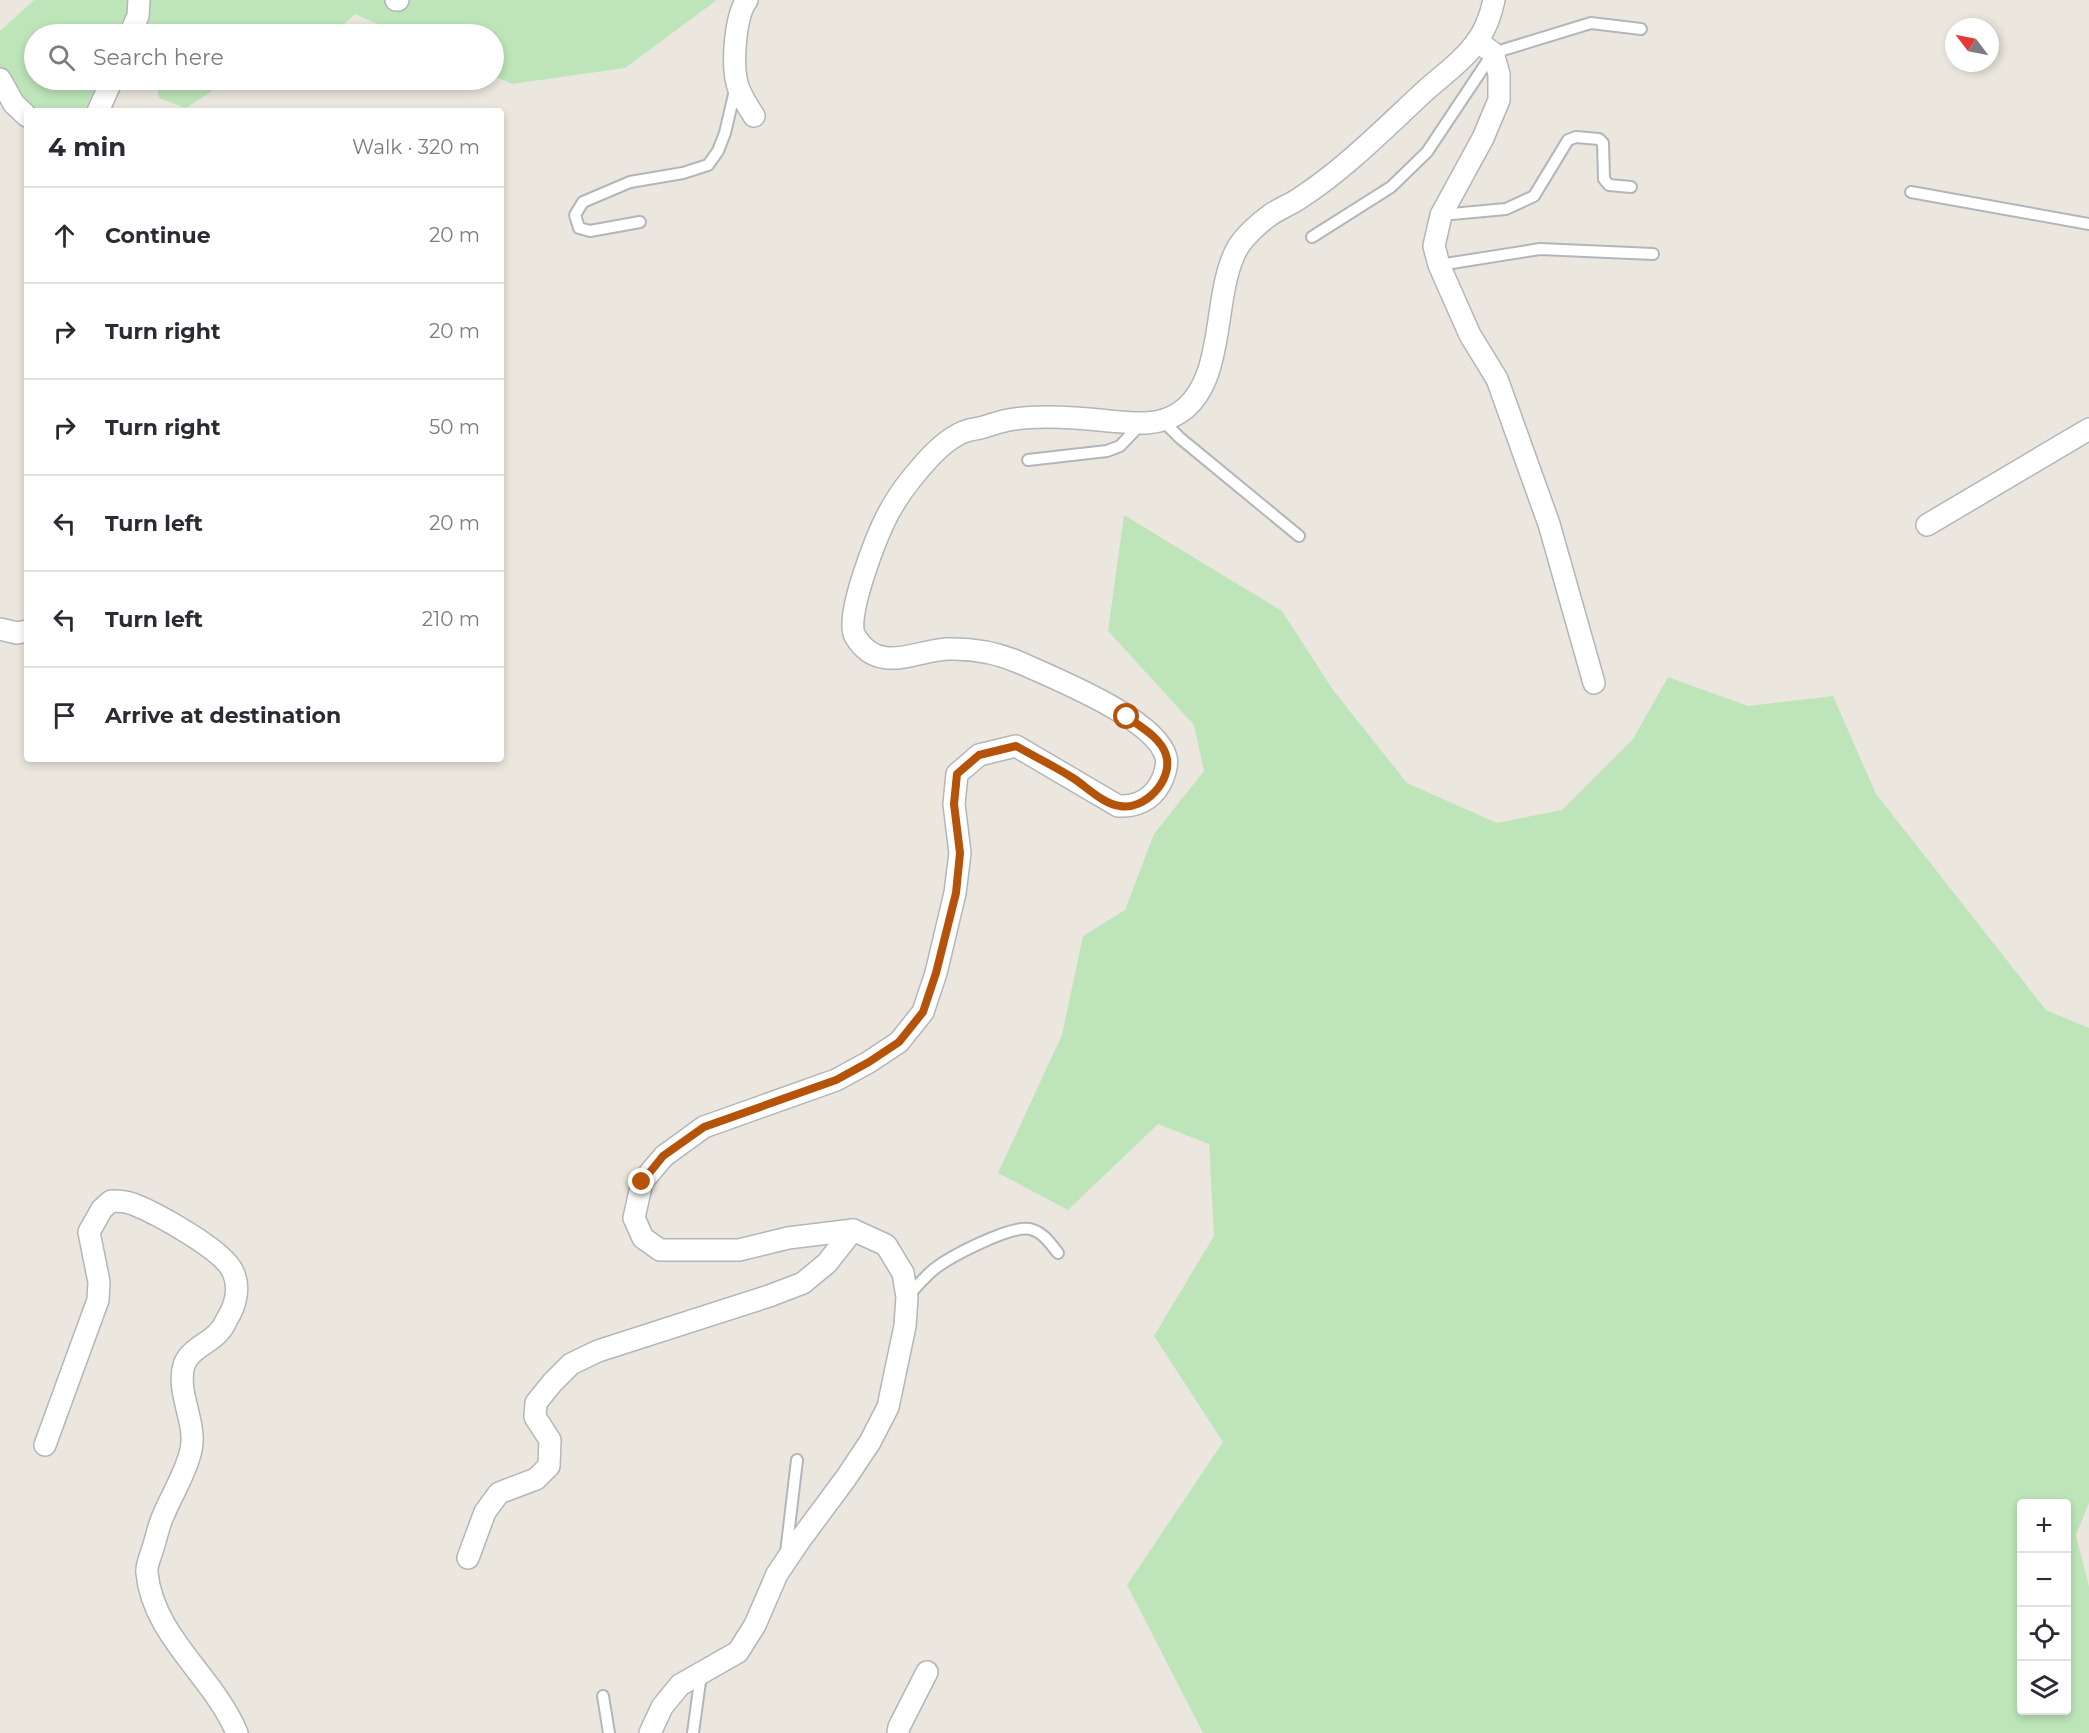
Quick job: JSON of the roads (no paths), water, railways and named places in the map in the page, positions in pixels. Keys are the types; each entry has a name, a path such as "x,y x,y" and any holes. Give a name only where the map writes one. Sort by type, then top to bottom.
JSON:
{"street":[{"path":"134,24 138,16 139,0"},
{"path":"747,0 742,6 735,44 737,83 754,116"},
{"path":"1494,0 1485,47 1499,74 1499,100 1484,138 1441,215 1434,246 1439,265 1470,336 1497,379 1549,524 1594,682"},
{"path":"650,1733 662,1707 680,1684 738,1652 755,1625 777,1574 870,1442 888,1407 903,1336 907,1297 903,1273 886,1245 853,1230 788,1238 739,1250 660,1250 643,1238 634,1218 642,1182 663,1156 704,1127 836,1080 899,1042 923,1012 936,973 956,893 960,853 954,804 957,774 979,755 1016,746 1118,806 1131,807 1144,801 1159,787 1166,766 1166,755 1152,734 1104,702 1000,654 944,649 888,659 866,651 852,633 852,612 877,536 907,484 932,454 961,433 1015,419 1086,419 1142,424 1162,421 1179,413 1189,404 1210,368 1226,276 1239,245 1268,216 1300,198 1345,164 1485,47"},
{"path":"0,80 14,104 24,113"},
{"path":"99,108 107,90"},
{"path":"1927,525 2089,429"},
{"path":"0,629 17,633 24,632"},
{"path":"45,1445 98,1300 99,1282 89,1232 102,1209 111,1201 130,1203 165,1219 224,1258 236,1282 236,1298 228,1318 218,1333 188,1356 184,1365 183,1379 193,1438 191,1452 162,1518 146,1570 153,1602 169,1632 213,1691 231,1718 237,1733"},
{"path":"468,1558 485,1512 500,1493 536,1479 549,1466 550,1440 534,1417 536,1403 552,1383 572,1364 598,1351 769,1296 803,1282 826,1263 853,1230"},
{"path":"898,1733 927,1672"}],"lane":[{"path":"1312,237 1391,188 1427,152 1485,47 1591,23 1641,29"},
{"path":"640,222 590,231 579,228 575,215 583,202 630,182 683,173 708,165 718,151 725,133 737,83"},
{"path":"1441,215 1506,209 1534,196 1568,140 1576,136 1599,139 1603,143 1604,179 1609,185 1631,187"},
{"path":"1911,192 2089,224"},
{"path":"1439,265 1540,249 1653,254"},
{"path":"1162,421 1299,536"},
{"path":"1028,460 1107,452 1120,446 1142,424"},
{"path":"907,1297 933,1270 957,1254 1018,1228 1031,1229 1043,1235 1058,1253"},
{"path":"785,1562 797,1460"},
{"path":"693,1733 701,1674"},
{"path":"603,1695 609,1733"}]}
